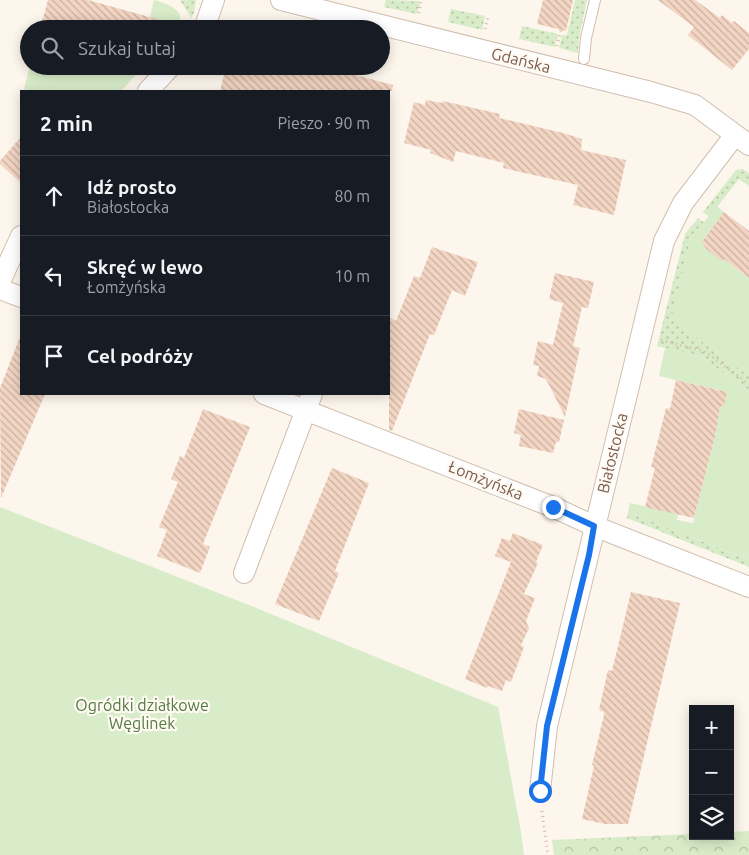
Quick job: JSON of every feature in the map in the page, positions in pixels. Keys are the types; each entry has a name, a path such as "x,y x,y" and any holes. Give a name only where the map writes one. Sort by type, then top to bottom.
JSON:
{"street":[{"path":"207,20 214,0"},
{"name":"Gdańska","path":"281,0 362,20"},
{"name":"Gdańska","path":"390,27 686,102 695,105 742,140"},
{"path":"149,90 163,75"},
{"name":"Białostocka","path":"542,799 547,726 664,241 684,203 742,140"},
{"path":"0,282 20,238"},
{"path":"0,289 20,296"},
{"name":"Łomżyńska","path":"270,395 309,402 594,526 749,587"},
{"path":"244,573 309,402"}],"lane":[{"path":"584,60 586,38 595,0"}],"path":[{"path":"484,35 488,17"},
{"path":"558,43 561,30"},
{"path":"653,338 704,351 749,384"},
{"path":"542,799 542,816 548,855"}],"green space":[{"path":"154,0 175,9 180,17 180,20 149,20"},
{"path":"180,0 196,0 194,13 191,18"},
{"path":"386,0 420,1 417,14 384,7"},
{"path":"575,0 587,0 579,38 578,53 559,48 562,35 567,35"},
{"path":"451,9 485,16 482,30 448,22"},
{"path":"522,26 558,34 555,47 519,39"},
{"path":"28,75 136,75 122,90 24,89"},
{"path":"743,169 749,173 749,186 739,179 709,217 703,212 736,170"},
{"path":"717,206 724,212 707,235 703,244 706,249 722,261 724,259 743,274 749,275 749,376 671,319 691,238"},
{"path":"698,218 704,222 691,238 672,319 749,376 749,391 701,357 657,346 685,234"},
{"path":"665,348 701,357 749,391 749,560 628,512 630,503 678,514 677,520 693,523 720,407 724,405 726,395 724,391 659,376"},
{"name":"Ogródki działkowe Węglinek","path":"0,507 254,607 498,707 524,855 0,855"},
{"path":"628,512 749,560 749,567 627,518"},
{"path":"749,831 749,855 554,855 552,840 689,834 689,840 734,840 734,832"}],"building":[{"path":"48,0 88,0 160,20 42,20"},
{"path":"543,0 573,0 566,31 537,24"},
{"path":"658,0 695,0 720,18 722,15 732,23 734,21 749,33 749,49 732,70 688,35 694,27"},
{"path":"224,75 356,75 393,85 392,91 220,90"},
{"path":"426,100 442,103 443,101 500,114 499,118 582,139 581,150 626,160 614,215 573,205 578,185 503,168 504,163 456,151 453,162 430,153 431,150 404,143 414,102 425,105"},
{"path":"20,138 20,182 0,164 0,161"},
{"path":"724,212 749,231 749,278 724,259 722,261 706,249 702,242"},
{"path":"432,247 478,262 465,296 452,290 434,335 430,334 392,431 389,430 390,318 396,321 414,276 420,278"},
{"path":"555,273 594,282 588,308 582,307 573,346 580,348 565,417 546,379 537,376 539,366 533,365 538,341 553,345 563,303 549,299"},
{"path":"20,337 20,395 45,395 1,498 0,388"},
{"path":"676,380 727,392 724,405 720,407 715,436 694,518 645,507 655,468 651,467 666,408 670,409"},
{"path":"203,409 250,427 203,544 210,547 200,573 157,556 167,530 159,527 178,482 171,479 180,456 184,458"},
{"path":"519,409 564,420 559,442 556,442 553,453 519,446 521,435 514,433"},
{"path":"332,468 369,483 335,571 339,573 319,621 275,604"},
{"path":"513,533 543,545 536,562 538,563 524,594 535,598 526,621 529,628 521,645 524,647 511,682 506,680 502,691 488,686 487,688 465,679 511,562 495,556 502,538 510,541"},
{"path":"631,592 680,603 628,824 605,824 582,819 604,715 604,712 599,710 608,670 612,671"}],"route":[{"path":"540,791 547,726 589,555 594,526 553,507"}]}
